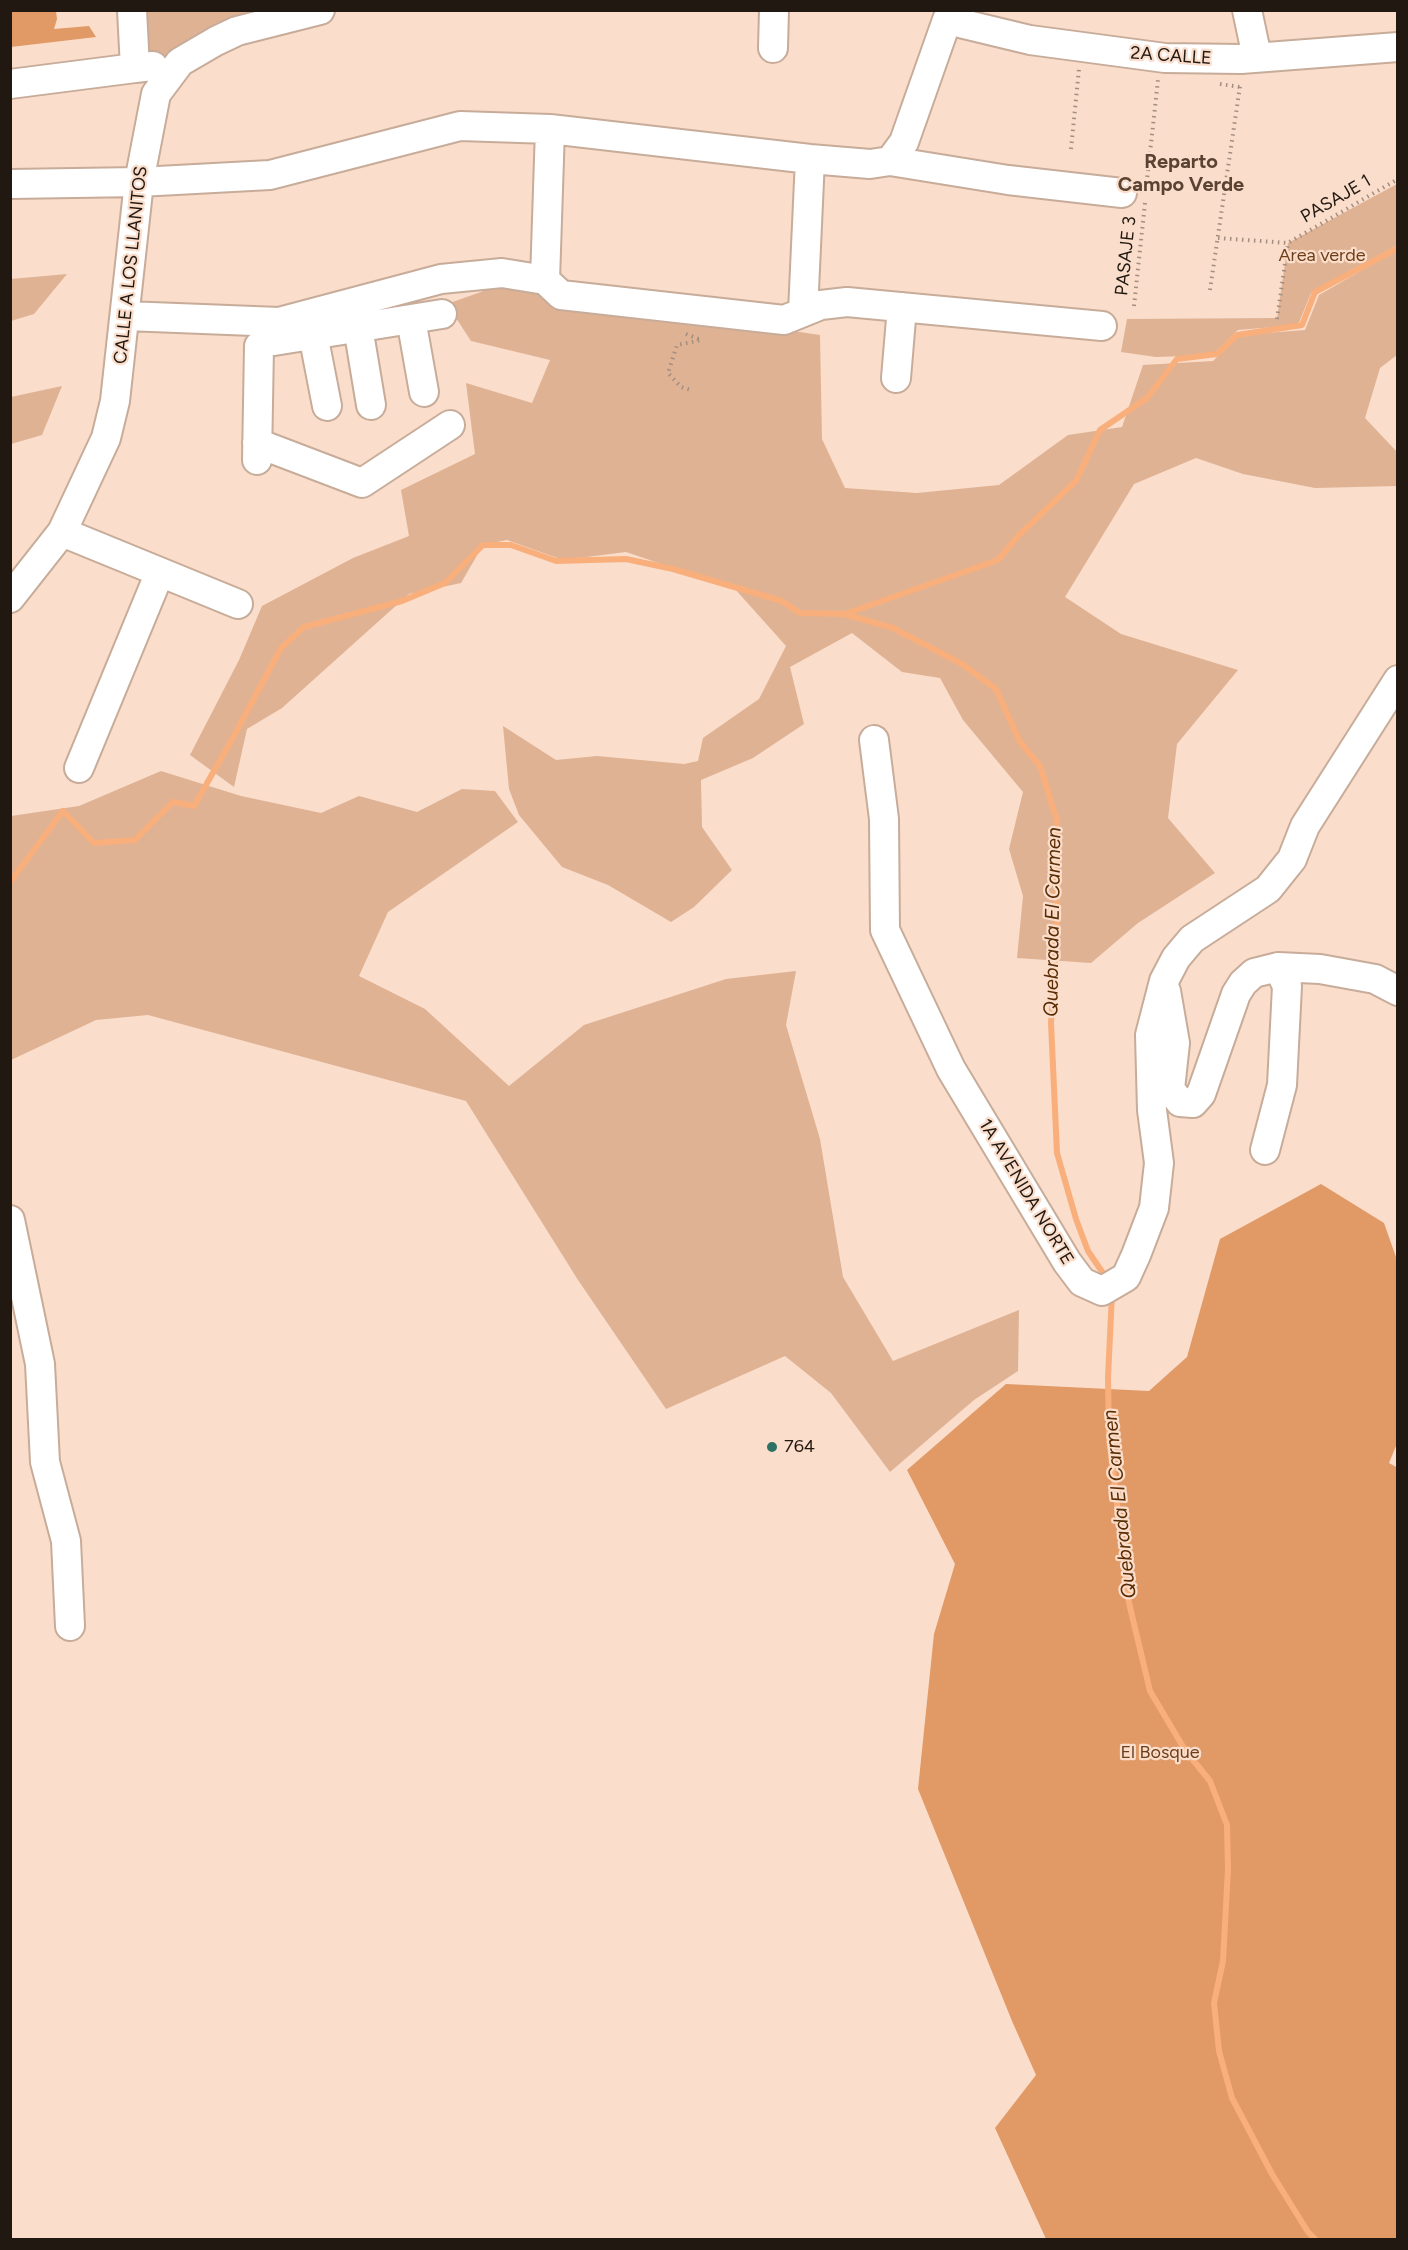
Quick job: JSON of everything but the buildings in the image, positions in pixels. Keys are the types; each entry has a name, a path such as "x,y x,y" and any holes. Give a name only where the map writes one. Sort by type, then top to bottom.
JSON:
{"street":[{"path":"132,10 135,68"},
{"name":"CALLE A LOS LLANITOS","path":"10,598 62,532 106,438 116,401 139,182 156,94 180,62 237,31 320,10"},
{"path":"773,48 774,10"},
{"path":"1247,10 1249,58"},
{"path":"890,161 904,141 946,15"},
{"name":"2A CALLE","path":"946,15 1030,40 1154,57 1249,58 1398,47"},
{"path":"10,84 180,62"},
{"path":"10,184 139,182 270,175 460,126 550,129 870,164 890,161 1008,180 1137,195"},
{"path":"545,280 550,129"},
{"path":"803,312 810,159"},
{"path":"126,316 279,322 441,279 502,273 545,280 561,295 784,320 820,304 847,302 1102,326"},
{"path":"896,378 902,307"},
{"path":"442,314 267,343 257,453 362,483 450,425"},
{"path":"411,319 424,392"},
{"path":"358,327 371,405"},
{"path":"313,334 327,406"},
{"path":"62,532 238,604"},
{"path":"79,768 160,572"},
{"name":"1A AVENIDA NORTE","path":"874,740 884,819 885,930 951,1070 1067,1262 1082,1282 1114,1284 1136,1255 1154,1208 1159,1163 1152,1110 1150,1035 1164,981 1176,958 1192,939 1268,889 1292,859 1305,826 1398,680"},
{"path":"1164,981 1175,1043 1170,1089 1180,1102 1193,1102 1201,1094 1239,988 1254,973 1278,967 1320,969 1375,980 1398,991"},
{"path":"1265,1150 1282,1085 1287,986 1278,967"},
{"path":"10,1220 40,1364 45,1462 66,1540 70,1626"}],"path":[{"path":"1210,290 1240,87 1249,58"},
{"path":"1071,149 1080,64"},
{"name":"PASAJE 3","path":"1134,306 1137,195 1158,75"},
{"path":"1217,84 1240,87"},
{"name":"PASAJE 1","path":"1218,238 1288,243 1398,180"},
{"name":"PASAJE 1","path":"1277,319 1288,243"},
{"path":"681,332 701,340 677,345 668,374 681,387 691,390"}],"green space":[{"path":"10,11 56,11 57,19 54,29 89,26 96,37 11,47"},
{"path":"146,11 275,11 205,30 170,58 143,58"},
{"name":"Area verde","path":"1397,184 1397,245 1311,293 1298,325 1238,330 1212,355 1156,357 1121,352 1127,319 1277,318 1288,243"},
{"path":"1397,250 1397,355 1380,368 1365,418 1397,452 1397,486 1315,488 1243,474 1196,458 1134,484 1065,597 1121,634 1238,670 1177,744 1168,818 1215,873 1138,923 1091,963 1017,958 1023,896 1009,849 1023,792 963,720 940,678 902,672 852,633 790,667 804,724 753,758 701,780 702,827 732,870 694,907 671,922 608,885 562,867 519,815 509,789 503,726 556,760 597,756 684,764 698,761 703,738 759,699 786,646 735,589 626,552 563,560 507,540 483,545 461,583 409,594 282,708 247,729 234,787 190,755 239,660 262,606 353,558 409,536 401,490 475,454 466,383 532,403 550,360 471,341 447,304 492,288 544,285 682,315 820,335 822,439 845,488 917,493 999,485 1068,435 1122,427 1143,365 1213,361 1239,335 1305,330 1319,295"},
{"path":"67,274 34,314 11,321 11,279"},
{"path":"62,386 42,435 11,444 11,397"},
{"path":"161,771 241,796 321,813 359,796 417,812 462,789 495,791 518,822 388,912 359,976 425,1009 509,1086 584,1025 726,979 796,971 786,1025 820,1139 843,1277 893,1361 1019,1310 1018,1371 974,1400 890,1472 831,1393 785,1356 666,1409 578,1280 466,1101 148,1015 96,1020 11,1060 11,816 79,806"},
{"name":"El Bosque","path":"1321,1184 1384,1223 1397,1260 1398,1441 1389,1463 1398,1468 1397,2239 1046,2239 995,2128 1036,2075 918,1789 934,1634 955,1564 907,1470 1006,1384 1149,1391 1187,1357 1220,1239"}],"waterway":[{"path":"845,614 998,560 1019,535 1076,481 1100,430 1147,398 1177,359 1217,354 1237,335 1302,325 1315,292 1398,248"},
{"name":"Quebrada El Carmen","path":"10,882 63,811 94,843 135,840 173,802 194,806 281,648 304,627 402,601 445,583 483,545 511,545 556,561 626,559 673,569 782,601 800,613 844,614 893,628 962,664 996,689 1020,742 1040,766 1057,821 1057,917 1051,1023 1057,1153 1088,1251 1107,1279"},
{"name":"Quebrada El Carmen","path":"1112,1294 1108,1377 1109,1439 1129,1603 1150,1691 1185,1750 1210,1781 1227,1825 1228,1869 1223,1961 1214,2003 1219,2051 1232,2098 1272,2174 1308,2232 1316,2240"}],"place":[{"name":"764","path":"772,1447"}],"district":[{"name":"Reparto Campo Verde","path":"1181,174"}]}
